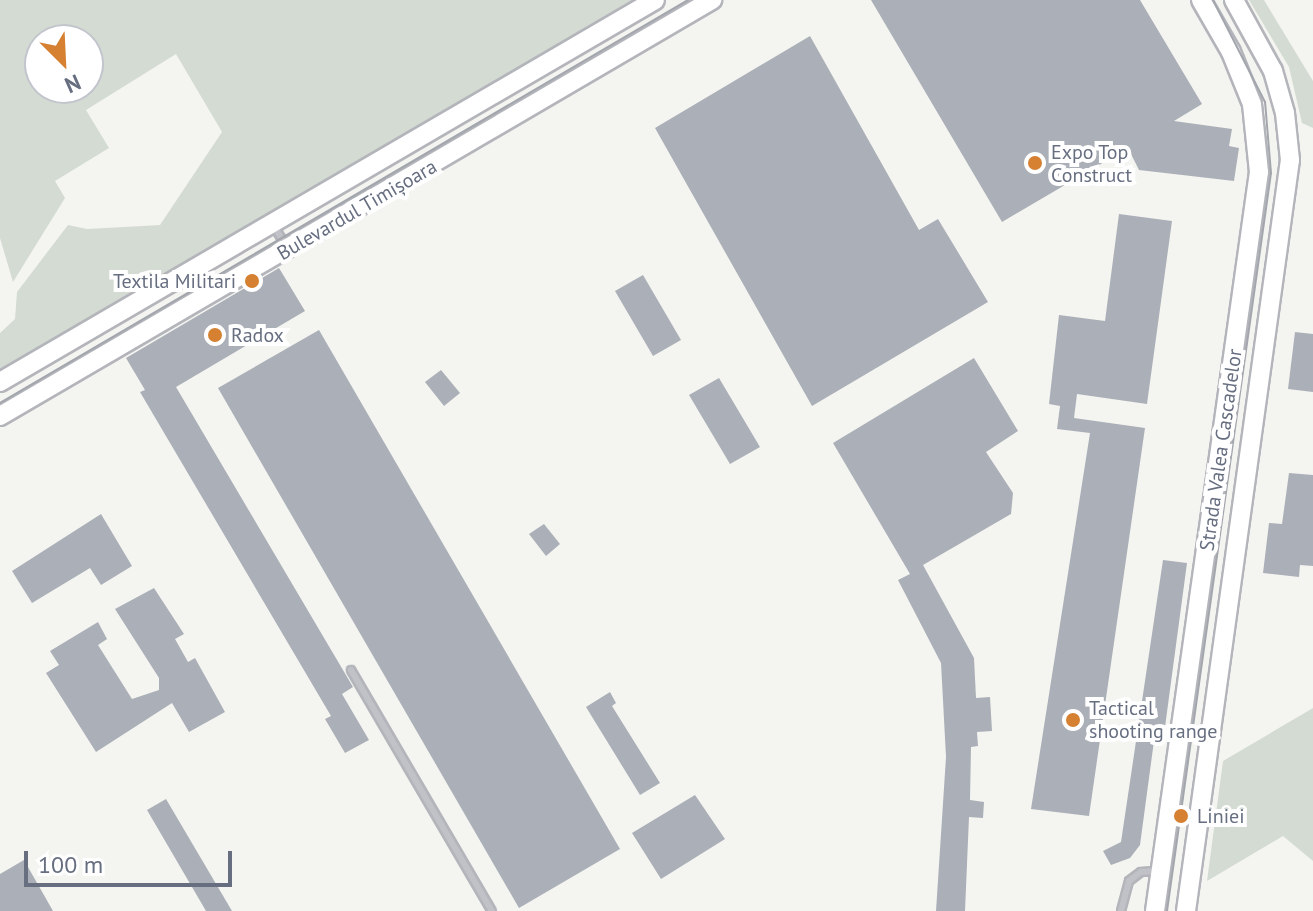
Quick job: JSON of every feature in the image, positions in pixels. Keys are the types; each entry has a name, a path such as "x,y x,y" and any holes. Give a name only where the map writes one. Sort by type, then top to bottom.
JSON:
{"main road":[{"name":"Bulevardul Timișoara","path":"0,382 655,0"},
{"name":"Bulevardul Timișoara","path":"0,416 712,0"},
{"name":"Strada Valea Cascadelor","path":"1155,911 1259,172 1256,123 1235,61 1201,0"},
{"name":"Strada Valea Cascadelor","path":"1186,911 1290,160 1285,113 1261,47 1234,0"},
{"path":"1235,61 1261,47"},
{"path":"146,297 161,322"},
{"path":"1231,380 1260,385"},
{"path":"1208,541 1237,545"}],"lane":[{"path":"272,223 288,249"},
{"path":"351,670 492,911"},
{"path":"1121,911 1129,881 1141,872 1160,871"}],"shaded area":[{"path":"0,0 632,0 0,373 0,333 15,319 17,292 68,225 87,229 160,225 222,132 176,54 104,99 104,24 24,24 24,104 96,104 86,110 109,148 55,181 65,198 13,282 0,238"},
{"path":"1249,0 1264,0 1313,81 1313,128 1302,123 1289,67"},
{"path":"1313,708 1313,861 1283,836 1207,881 1223,761"}],"building":[{"name":"Expo Top Construct","path":"871,0 1140,0 1202,104 1174,121 1232,129 1229,146 1239,148 1234,181 1139,170 1128,148 1002,222"},
{"path":"810,36 919,230 938,219 988,302 812,406 655,128"},
{"path":"1119,214 1172,221 1147,404 1077,394 1074,418 1145,428 1089,816 1031,809 1090,433 1057,429 1060,406 1049,404 1059,315 1105,321"},
{"path":"279,268 305,311 176,387 353,687 342,694 369,740 345,753 325,719 331,716 140,392 145,390 126,358"},
{"path":"643,275 681,340 653,356 615,291"},
{"path":"319,330 620,849 519,908 218,388"},
{"path":"1295,332 1313,334 1313,392 1288,389"},
{"path":"974,358 1018,431 986,452 1013,493 1011,514 923,565 974,658 976,698 990,697 992,731 977,732 978,746 971,747 970,800 984,802 983,818 969,817 965,911 936,911 946,757 941,663 898,580 910,574 833,443"},
{"path":"441,370 460,393 444,406 425,382"},
{"path":"719,378 760,447 730,464 689,395"},
{"path":"1289,473 1313,475 1313,566 1300,565 1299,577 1263,573 1269,523 1282,524"},
{"path":"101,514 132,566 101,585 90,568 32,603 12,571"},
{"path":"544,524 560,544 546,556 529,534"},
{"path":"1163,560 1187,563 1165,727 1156,726 1140,845 1130,858 1111,865 1103,851 1121,842"},
{"path":"154,588 184,634 175,639 188,662 195,658 225,712 189,732 172,703 96,752 46,673 59,665 50,651 98,622 107,639 98,645 132,699 159,690 159,678 115,609"},
{"path":"610,692 616,703 612,706 660,783 640,795 586,707"},
{"path":"695,795 725,839 661,879 632,833"},
{"path":"166,799 232,911 206,911 147,810"},
{"path":"24,860 53,911 0,911 0,874"}],"tram line":[{"path":"0,403 688,0"},
{"path":"1167,911 1271,173 1265,102 1213,0"}],"place":[{"name":"Expo Top Construct","path":"1035,163"},
{"name":"Textila Militari","path":"252,281"},
{"name":"Radox","path":"215,335"},
{"name":"Tactical shooting range","path":"1073,720"},
{"name":"Liniei","path":"1181,816"}]}
